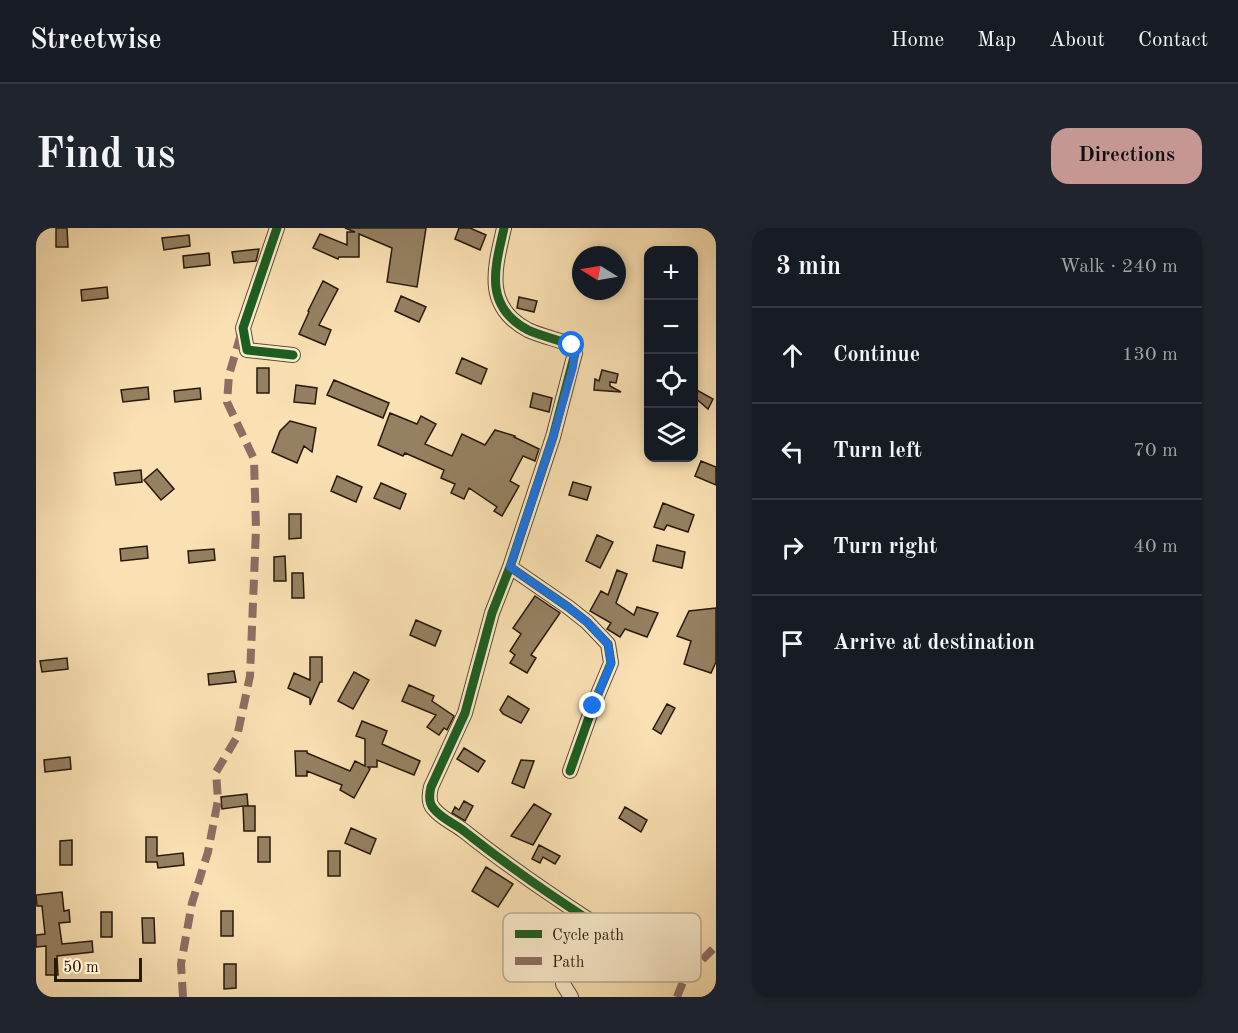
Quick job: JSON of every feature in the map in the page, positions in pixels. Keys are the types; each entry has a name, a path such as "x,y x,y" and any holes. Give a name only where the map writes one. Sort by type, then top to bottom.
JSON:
{"street":[{"path":"277,228 243,328 247,350 292,355"},
{"path":"504,228 495,269 494,290 507,314 528,330 572,345 575,353 553,437 492,614 465,713 429,797 433,808 445,819 461,829 488,852 579,913"},
{"path":"510,567 575,612 608,644 611,663 570,771"},
{"path":"563,984 571,997"}],"building":[{"path":"56,228 67,228 68,247 56,247"},
{"path":"345,228 426,228 417,287 387,282 392,248 359,234 359,257 339,257 338,259 313,248 320,234 347,245 347,232 355,232"},
{"path":"459,228 470,228 486,235 480,250 455,239"},
{"path":"189,235 190,246 164,250 162,238"},
{"path":"259,249 256,261 234,263 232,252"},
{"path":"209,253 210,265 184,268 183,256"},
{"path":"323,281 338,289 319,325 331,330 325,345 299,334"},
{"path":"107,287 108,298 82,301 81,290"},
{"path":"401,296 426,307 419,322 395,311"},
{"path":"519,297 537,301 534,312 517,308"},
{"path":"462,358 487,369 481,384 456,373"},
{"path":"257,368 269,368 269,393 257,393"},
{"path":"602,370 618,374 616,383 610,382 610,386 621,392 594,390 595,379 599,381"},
{"path":"334,380 389,403 383,418 327,395"},
{"path":"296,385 317,388 315,404 294,402"},
{"path":"148,387 149,399 123,402 121,390"},
{"path":"200,388 201,399 175,402 174,391"},
{"path":"698,391 713,399 708,409 698,400"},
{"path":"533,393 552,398 549,412 530,407"},
{"path":"390,413 417,424 421,416 436,424 425,444 452,456 462,434 485,445 495,430 515,436 539,449 535,461 523,456 510,481 519,486 502,516 494,511 497,507 469,488 464,499 451,493 455,484 441,478 444,470 405,453 403,456 378,445"},
{"path":"290,421 316,428 312,452 304,446 297,463 272,452 280,431"},
{"path":"701,461 716,467 716,485 695,476"},
{"path":"157,469 174,489 161,500 144,480"},
{"path":"141,470 142,482 116,485 114,473"},
{"path":"337,476 362,487 356,502 331,491"},
{"path":"573,482 591,487 587,500 569,495"},
{"path":"381,483 406,494 400,509 374,498"},
{"path":"663,503 694,515 688,532 667,525 664,530 654,527"},
{"path":"289,514 301,514 301,538 289,539"},
{"path":"597,535 613,542 600,568 586,561"},
{"path":"657,545 685,552 682,568 653,561"},
{"path":"147,546 148,558 121,561 120,549"},
{"path":"214,549 215,560 189,563 188,551"},
{"path":"285,556 286,581 274,581 274,557"},
{"path":"617,570 627,574 616,603 634,615 637,607 658,613 647,637 625,629 620,637 607,629 611,623 590,611 601,591 608,595"},
{"path":"292,573 303,573 304,598 292,598"},
{"path":"535,596 560,613 531,655 536,658 527,673 510,663 515,655 510,651 521,634 513,628"},
{"path":"716,608 716,662 711,673 684,664 691,641 677,636 689,611"},
{"path":"416,620 441,631 435,646 410,635"},
{"path":"310,657 322,657 322,682 310,705 310,698 288,688 294,673 310,680"},
{"path":"67,658 68,669 42,672 40,661"},
{"path":"234,671 236,682 209,685 208,674"},
{"path":"354,672 369,680 353,709 338,701"},
{"path":"409,685 434,696 432,701 454,716 447,730 444,728 439,735 427,727 436,715 402,701"},
{"path":"508,696 529,709 521,723 503,714 500,710"},
{"path":"667,704 675,708 661,734 653,729"},
{"path":"362,721 387,731 382,744 420,761 414,775 377,760 377,767 368,767 370,769 354,798 340,790 342,785 307,771 307,776 296,776 295,751 307,751 307,753 350,771 355,761 365,766 365,739 356,736"},
{"path":"464,748 485,761 478,772 457,759"},
{"path":"70,757 71,769 45,772 44,760"},
{"path":"521,760 534,761 524,788 512,783"},
{"path":"247,794 248,806 255,806 255,831 244,831 243,806 222,809 221,797"},
{"path":"464,801 473,806 465,821 452,813 455,807 459,810"},
{"path":"534,804 551,814 533,845 511,836"},
{"path":"625,807 647,820 641,832 619,818"},
{"path":"351,828 376,839 370,854 345,843"},
{"path":"146,837 157,837 157,856 183,853 184,865 158,868 157,862 146,862"},
{"path":"258,837 270,837 270,862 258,862"},
{"path":"72,840 72,865 60,865 60,841"},
{"path":"539,845 560,856 555,864 543,857 540,863 532,859"},
{"path":"328,851 340,851 340,876 328,876"},
{"path":"486,867 513,884 498,907 472,891"},
{"path":"62,892 64,911 69,910 70,922 59,923 62,944 92,941 93,952 57,956 58,975 46,975 46,946 36,947 36,935 45,934 42,906 37,906 36,895"},
{"path":"221,911 233,911 233,936 221,936"},
{"path":"101,912 112,912 112,937 101,937"},
{"path":"142,918 154,918 155,943 143,943"},
{"path":"224,964 236,964 236,988 224,989"}],"marked path":[{"path":"183,997 181,964 192,903 208,852 218,800 216,772 237,737 250,676 256,529 254,459 227,402 229,375 241,334"},
{"path":"701,961 715,947"},
{"path":"677,997 683,982"}],"cycle path":[{"path":"277,228 243,328 247,350 293,355"},
{"path":"504,228 496,272 498,298 504,310 528,330 572,345 575,353 553,437 510,567 492,613 465,713 431,787 430,799 432,807 441,816 579,913"},
{"path":"510,567 568,607 587,622 608,644 611,663 570,771"}],"route":[{"path":"572,345 575,353 573,367 553,437 510,567 568,607 587,622 608,644 611,663 593,706"}]}
